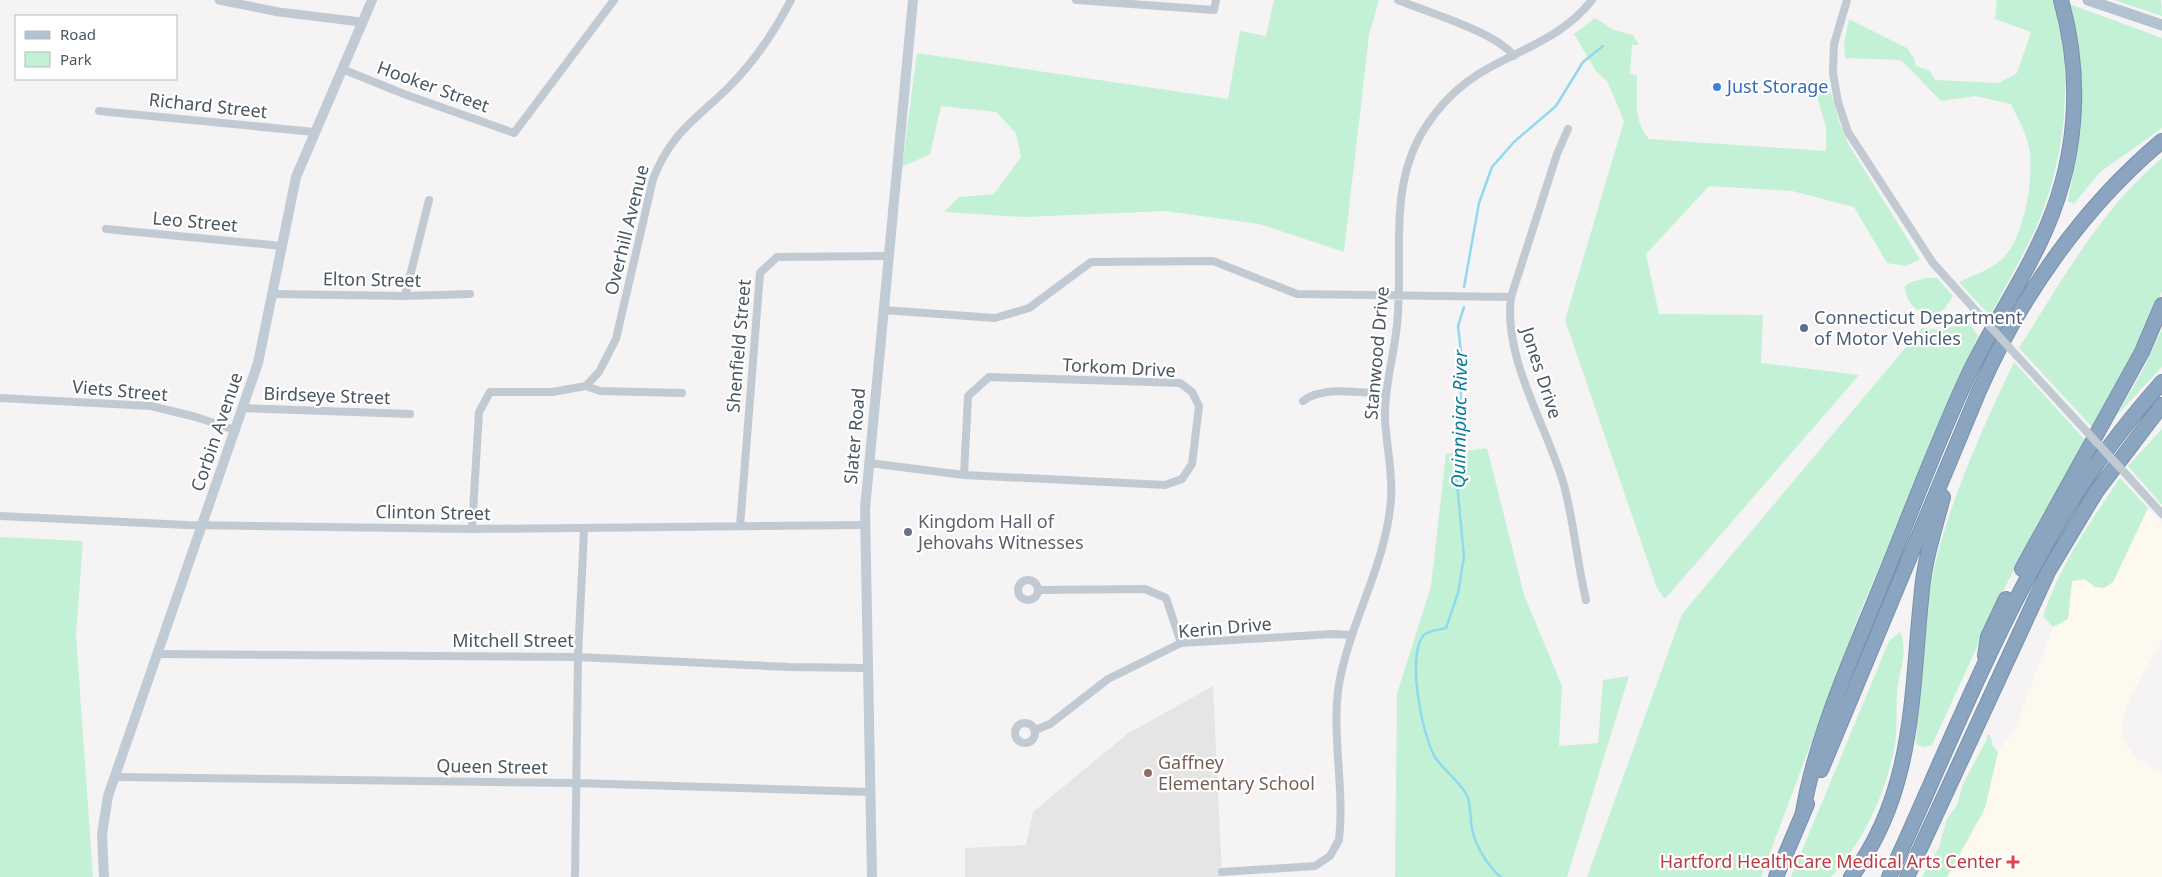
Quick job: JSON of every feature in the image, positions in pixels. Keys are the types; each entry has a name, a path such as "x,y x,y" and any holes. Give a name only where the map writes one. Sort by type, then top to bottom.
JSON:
{"highway":[{"path":"1803,812 1815,762 1852,659 1959,397 1992,329 2040,243 2061,190 2070,157 2075,107 2072,56 2061,0"},
{"path":"1776,877 1989,369 2042,277 2096,206 2134,166 2162,141"},
{"path":"1983,671 1988,637 2014,583 2137,360 2162,305"},
{"path":"1889,877 2027,578 2064,513 2113,442 2162,382"},
{"path":"1907,877 2049,570 2100,485 2162,404"},
{"path":"1851,877 1881,827 1892,802 1902,771 1909,729 1924,572 1946,485 1948,464"}],"main road":[{"name":"Corbin Avenue","path":"104,877 102,821 114,777 262,351 296,177 372,0"},
{"name":"Slater Road","path":"872,877 865,525 883,310 913,0"},
{"path":"2088,0 2162,25"}],"street":[{"path":"219,0 279,12 361,22"},
{"name":"Hooker Street","path":"342,69 404,94 514,133 614,0"},
{"name":"Overhill Avenue","path":"586,386 599,372 616,338 653,179 660,162 670,144 690,121 729,87 754,58 780,21 791,0"},
{"path":"1076,0 1214,10 1216,0"},
{"path":"1398,0 1490,37 1506,47 1514,56"},
{"name":"Stanwood Drive","path":"1222,872 1315,866 1330,856 1336,849 1340,831 1337,698 1342,668 1372,582 1389,516 1391,496 1385,418 1386,394 1397,326 1400,196 1414,148 1432,117 1459,88 1485,70 1538,45 1580,14 1592,0"},
{"path":"1847,0 1834,44 1833,73 1838,102 1848,132 1933,263 2162,514"},
{"name":"Richard Street","path":"99,111 117,111 314,132"},
{"name":"Jones Drive","path":"1568,129 1557,154 1511,297 1509,311 1512,338 1522,372 1563,483 1586,600"},
{"path":"405,296 429,200"},
{"name":"Leo Street","path":"106,229 282,246"},
{"name":"Shenfield Street","path":"740,526 760,273 777,257 889,256"},
{"path":"883,310 996,318 1029,308 1091,262 1213,261 1298,294 1511,297"},
{"name":"Elton Street","path":"273,294 405,296 470,294"},
{"name":"Torkom Drive","path":"869,464 964,474 1165,485 1182,479 1192,464 1198,406 1192,392 1180,383 989,378 968,396 964,474"},
{"path":"472,529 479,412 490,392 552,392 586,386 600,390 682,393"},
{"path":"1303,401 1324,392 1386,394"},
{"name":"Viets Street","path":"0,398 151,406 196,417 235,430"},
{"name":"Birdseye Street","path":"243,408 410,414"},
{"name":"Clinton Street","path":"0,516 202,525 472,529 584,530 865,525"},
{"path":"575,877 578,657 584,530"},
{"path":"1038,590 1145,589 1166,598 1181,643"},
{"name":"Kerin Drive","path":"1035,730 1050,724 1108,679 1181,643 1334,634 1352,636"},
{"name":"Mitchell Street","path":"157,654 578,657 788,667 868,668"},
{"name":"Queen Street","path":"114,777 575,783 870,792"}],"shaded area":[{"path":"2148,508 2162,524 2162,640 2130,698 2122,721 2123,738 2135,757 2162,772 2162,877 1948,877 1983,814 1998,752 2017,724 2053,627 2068,619 2072,581 2084,579 2095,587 2113,582"},
{"name":"Gaffney Elementary School","path":"1213,686 1222,877 965,877 965,848 1026,845 1033,812 1127,734"}],"green space":[{"path":"1274,0 1379,0 1369,35 1344,252 1259,224 1166,211 1024,217 944,212 959,197 994,194 1021,157 1016,133 996,112 941,106 930,154 902,167 917,53 1228,99 1240,31 1266,36"},
{"path":"1997,0 2053,0 2060,28 2065,87 2064,118 2060,147 2054,177 2045,205 2034,232 1990,316 1959,282 1989,268 2005,256 2012,246 2023,218 2030,185 2030,155 2025,133 2011,104 1975,96 1941,101 1901,60 1845,58 1844,43 1849,19 1907,48 1916,66 1930,71 1935,80 1999,83 2017,73 2031,32 1995,19"},
{"path":"2114,0 2161,0 2162,16"},
{"path":"2067,3 2162,38 2162,128 2099,173 2074,204 2068,201 2075,152 2076,127"},
{"path":"1595,18 1614,30 1633,35 1639,45 1632,45 1630,74 1637,75 1638,117 1640,125 1649,139 1826,151 1826,127 1813,83 1827,80 1840,124 1849,145 1920,259 1906,266 1887,263 1854,207 1792,191 1709,186 1646,254 1659,314 1763,315 1761,363 1859,375 1665,599 1657,588 1565,320 1624,121 1607,81 1596,71 1574,34"},
{"path":"2162,158 2162,291 2141,344 2094,429 2019,348 2083,247 2101,223 2140,178"},
{"path":"1926,278 1937,278 1953,296 1945,308 1935,316 1923,313 1914,307 1905,292 1905,286 1911,282"},
{"path":"1967,320 1978,336 1858,617 1761,877 1587,877 1682,614 1922,328 1945,328"},
{"path":"2162,329 2162,367 2117,415 2142,372"},
{"path":"2014,362 2086,441 2038,523 2000,597 1932,745 1923,747 1916,744 1921,659 1929,595 1939,548 1968,466"},
{"path":"2162,429 2162,505 2128,466"},
{"path":"1487,448 1524,595 1562,686 1559,746 1598,743 1603,680 1629,676 1567,877 1395,877 1397,694 1431,586 1446,454"},
{"path":"2120,478 2148,508 2113,582 2104,588 2095,587 2084,579 2072,581 2068,619 2053,627 2043,616 2058,579 2087,528"},
{"path":"0,537 83,541 76,635 93,877 0,877"},
{"path":"1900,632 1904,651 1897,692 1895,745 1886,781 1872,816 1854,848 1831,877 1791,877 1889,641"},
{"path":"1987,735 1990,735 1993,746 1998,752 1985,808 1947,877 1922,877 1939,847 1947,819 1957,805 1963,784 1987,739"}],"waterway":[{"name":"Quinnipiac River","path":"1464,287 1479,203 1492,167 1514,142 1556,106 1583,62 1603,46"},
{"name":"Quinnipiac River","path":"1464,307 1458,326 1463,370 1455,462 1464,557 1458,593 1446,628 1431,631 1424,635 1419,645 1416,659 1416,677 1421,714 1430,746 1435,757 1466,793 1476,842 1487,862 1501,877"}],"place":[{"name":"Just Storage","path":"1717,87"},
{"name":"Connecticut Department of Motor Vehicles","path":"1804,328"},
{"name":"Kingdom Hall of Jehovahs Witnesses","path":"908,532"},
{"name":"Gaffney Elementary School","path":"1148,773"},
{"name":"Hartford HealthCare Medical Arts Center","path":"2013,862"}]}
